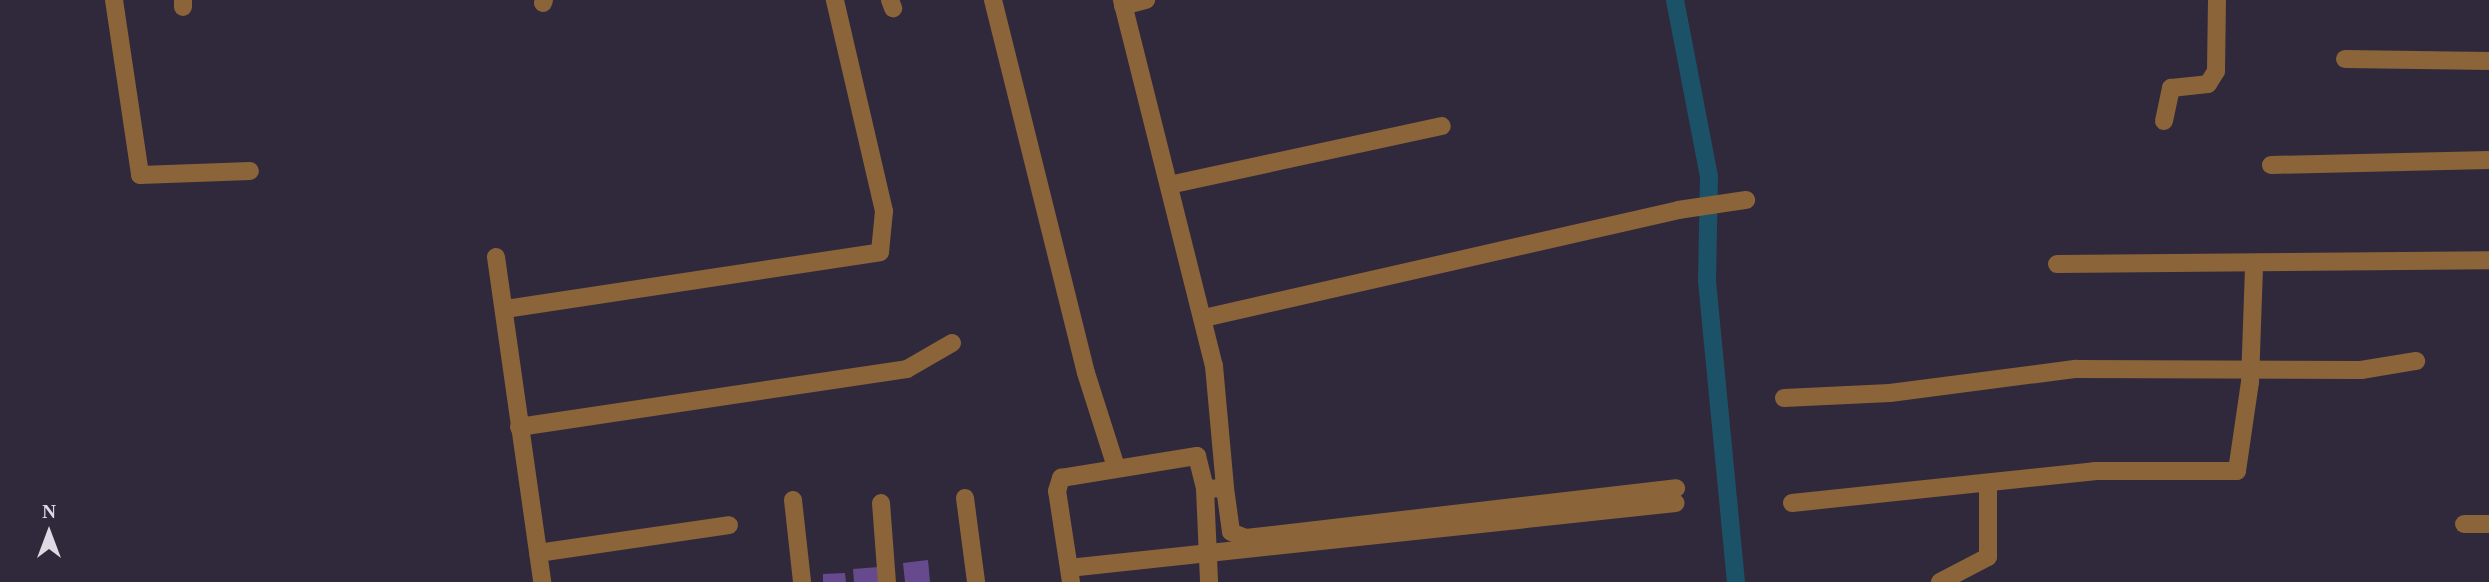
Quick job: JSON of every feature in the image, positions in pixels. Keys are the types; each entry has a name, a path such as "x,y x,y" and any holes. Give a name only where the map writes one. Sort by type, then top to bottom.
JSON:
{"street":[{"path":"114,0 140,175 250,171"},
{"path":"505,309 880,252 884,211 835,0"},
{"path":"993,0 1086,373 1116,467"},
{"path":"1146,0 1122,3 1204,318 1226,447 1225,488 1231,532 1246,538 1676,496 1208,554 1070,575 1058,482 1116,467 1196,456 1205,489 1208,554 1209,582"},
{"path":"2164,121 2171,88 2208,84 2216,71 2217,0"},
{"path":"2345,60 2489,61"},
{"path":"1169,185 1441,125"},
{"path":"2271,164 2489,160"},
{"path":"1204,318 1698,205 1738,201"},
{"path":"496,257 542,582"},
{"path":"2057,264 2254,265 2489,260"},
{"path":"1792,503 1988,485 2094,471 2237,471 2250,369 2254,265"},
{"path":"519,427 907,369 952,342"},
{"path":"1784,398 1890,393 2076,369 2361,370 2416,361"},
{"path":"1940,582 1988,557 1988,485"},
{"path":"1205,489 1225,488"},
{"path":"965,498 976,582"},
{"path":"793,500 802,582"},
{"path":"881,503 887,582"},
{"path":"2464,524 2489,524"},
{"path":"538,553 729,525"}],"building":[{"path":"928,560 930,582 905,582 903,563"},
{"path":"879,567 880,582 854,582 853,569"},
{"path":"845,573 846,582 823,582 823,574"}],"waterway":[{"path":"1675,0 1709,177 1707,281 1736,582"}]}
